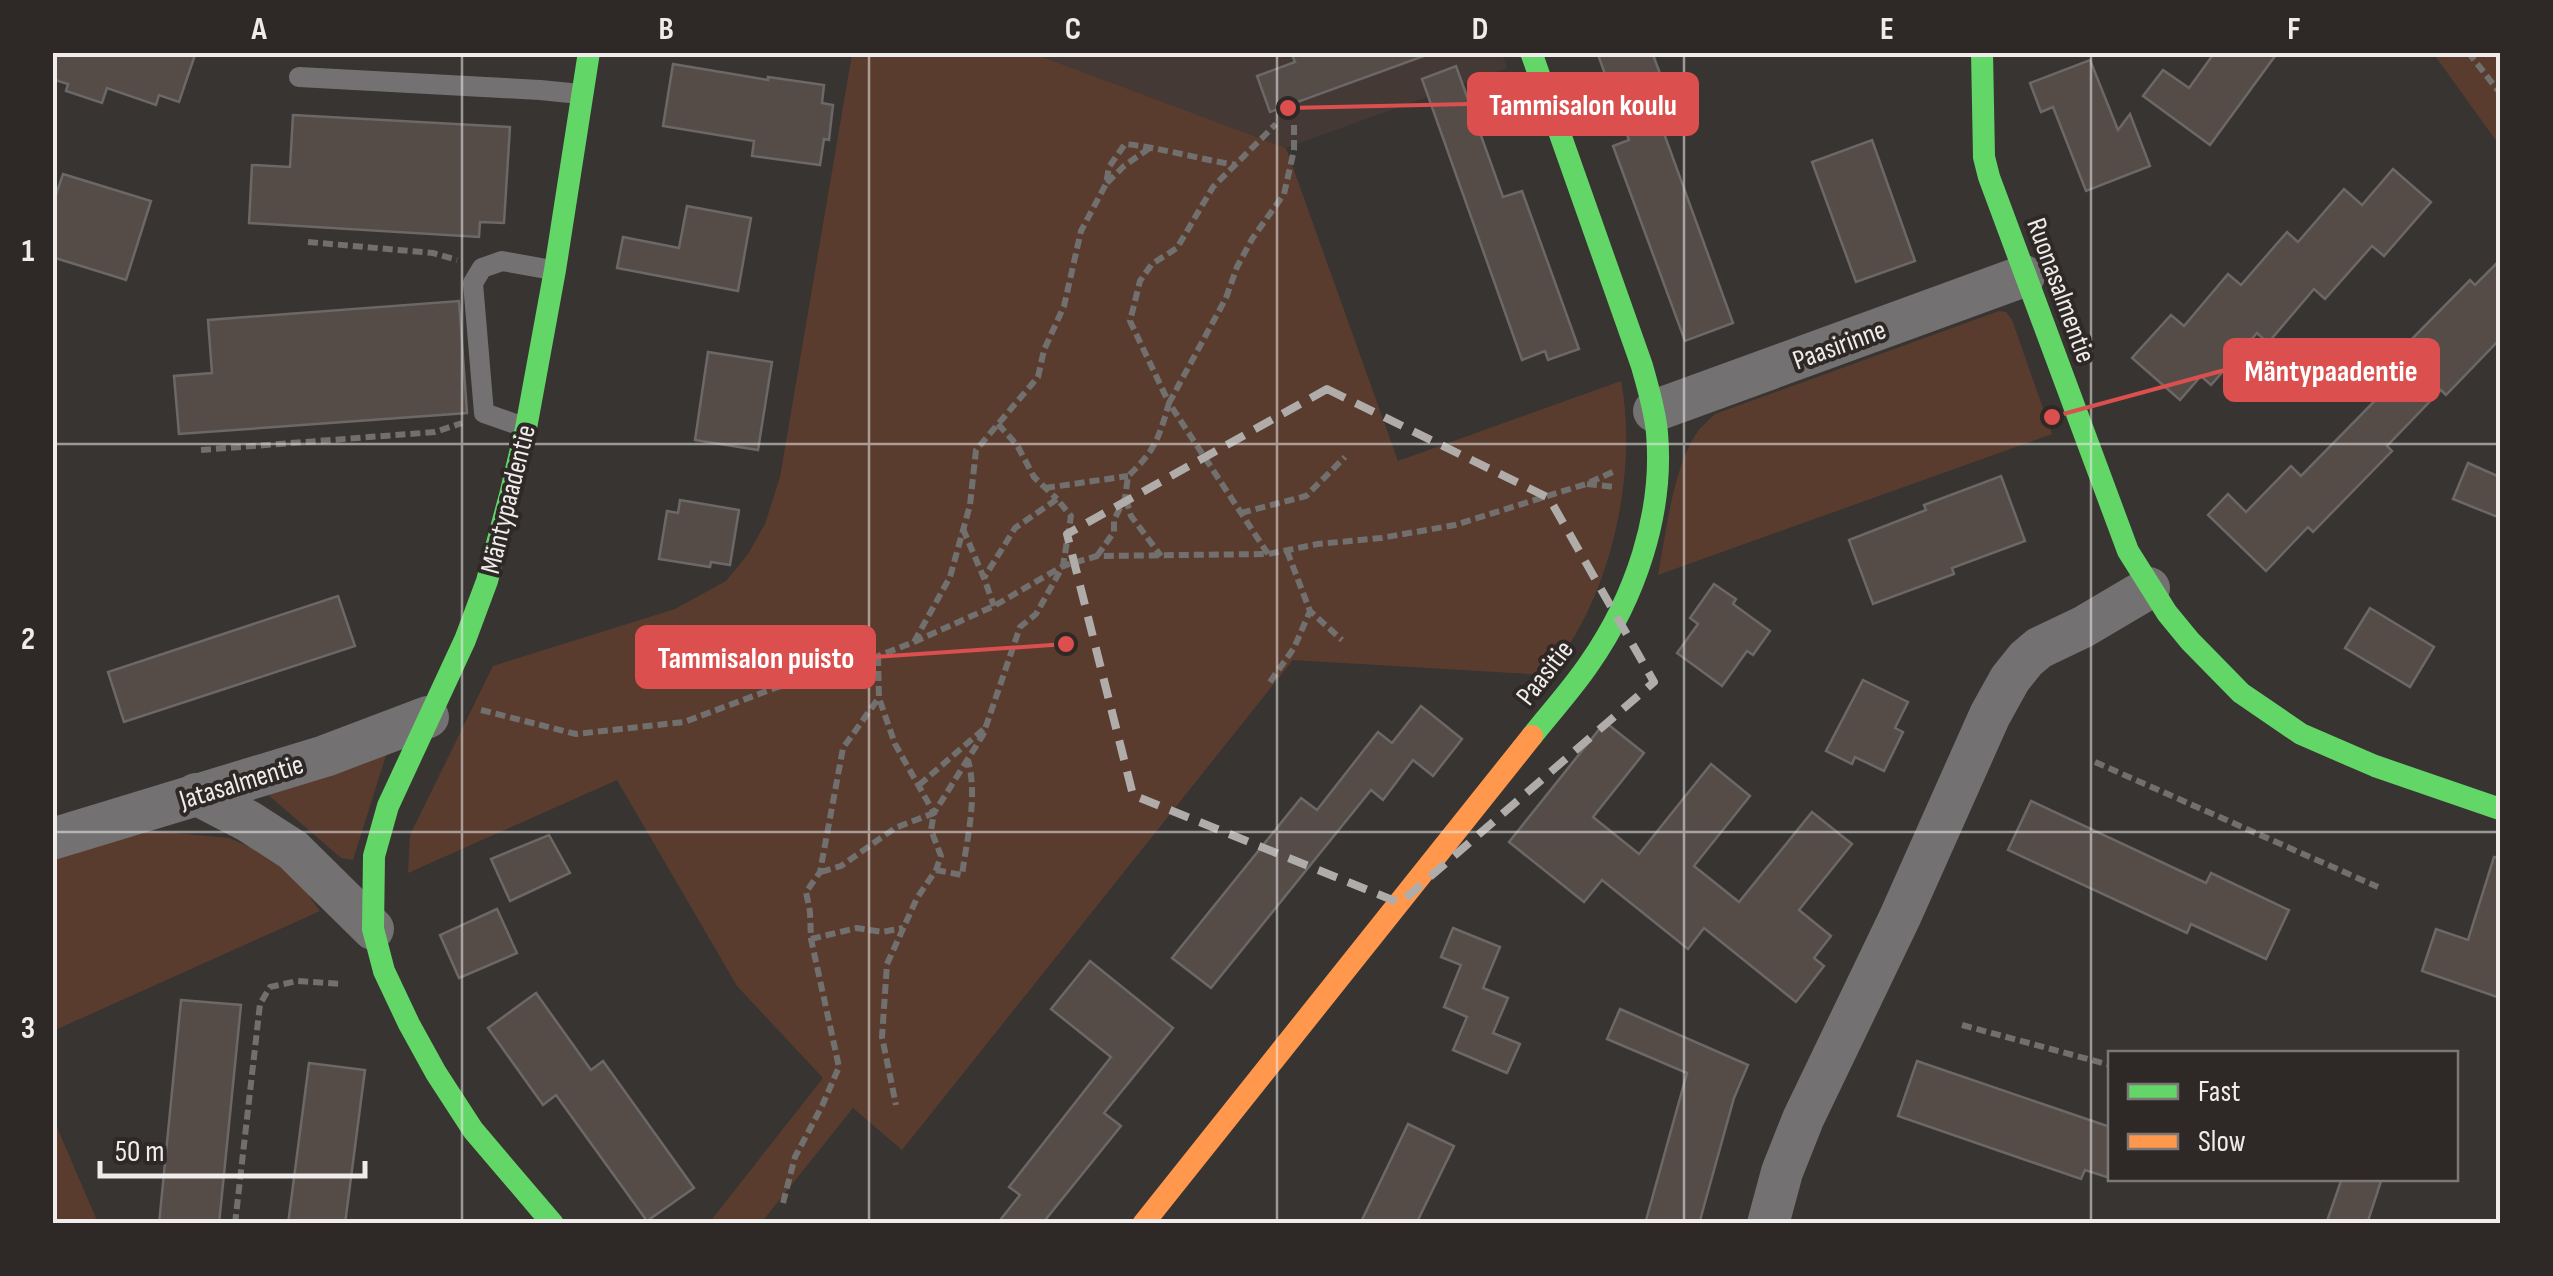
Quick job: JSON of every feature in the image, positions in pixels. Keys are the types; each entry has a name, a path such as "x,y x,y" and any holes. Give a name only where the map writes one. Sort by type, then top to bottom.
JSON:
{"street":[{"name":"Mäntypaadentie","path":"553,1224 473,1130 436,1073 389,980 373,929 374,856 388,806 488,581 526,428 589,52"},
{"name":"Paasitie","path":"1143,1224 1588,666 1633,587 1648,538 1659,459 1654,411 1531,52"},
{"name":"Ruonasalmentie","path":"1982,52 1984,157 2024,276 2128,551 2148,588 2197,651 2239,691 2280,721 2331,749 2500,809"},
{"name":"Paasirinne","path":"1654,411 2024,276"},
{"path":"1768,1224 1782,1172 1803,1119 2010,679 2039,648 2148,588"},
{"name":"Jatasalmentie","path":"52,839 326,756 428,716"},
{"name":"Mäntypaadentie","path":"196,794 294,850 373,929"}],"lane":[{"path":"299,77 582,95"},
{"path":"526,428 484,413 473,283 482,268 502,261 554,270"}],"path":[{"path":"2468,52 2500,93"},
{"path":"1044,488 1128,476 1158,442 1170,404 1226,298 1236,267 1284,194 1294,150 1294,120"},
{"path":"1268,554 1170,404 1130,320 1140,282 1152,264 1177,248 1213,187 1276,124"},
{"path":"1106,184 1109,167 1125,144 1236,165"},
{"path":"914,642 950,577 970,505 976,450 1038,377 1044,350 1064,306 1081,232 1106,184 1152,147"},
{"path":"308,242 433,253 482,268"},
{"path":"201,450 435,432 484,413"},
{"path":"896,1105 882,1037 886,964 941,856 931,830 934,812 986,727 1020,626 1036,614 1063,566 1071,516 1034,476 1017,445 998,424"},
{"path":"1241,513 1306,496 1345,457"},
{"path":"476,709 576,734 684,722 914,642 994,606 1063,566 1097,556 1268,554 1455,525 1608,474"},
{"path":"1097,556 1114,532 1128,476"},
{"path":"1125,498 1131,516 1161,556"},
{"path":"984,578 1015,528 1057,499"},
{"path":"963,530 994,606"},
{"path":"1287,551 1310,612 1342,640"},
{"path":"1270,682 1294,648 1310,612"},
{"path":"878,656 879,698 895,744 934,812"},
{"path":"783,1202 795,1157 838,1067 811,939 806,892 820,872 843,748 879,698"},
{"path":"918,785 986,727"},
{"path":"936,870 962,875 973,798 968,759"},
{"path":"2095,762 2378,887"},
{"path":"820,872 841,866 896,828 934,812"},
{"path":"811,939 858,928 882,932 904,928"},
{"path":"235,1224 260,1004 270,987 297,981 339,984 389,980"},
{"path":"1962,1025 2108,1064"}],"highlighted area":[{"path":"1327,389 1549,498 1654,682 1400,903 1133,795 1067,534"}],"shaded area":[{"path":"1502,52 1507,68 1286,148 1032,53"},
{"path":"843,53 1032,53 1286,148 1398,461 1621,381 1626,417 1622,496 1603,575 1568,646 1546,675 1293,660 902,1150 853,1108 761,1223 709,1223 823,1078 737,986 617,780 408,873 410,835 493,666 675,609 726,581 765,524 780,477 852,54"},
{"path":"2433,53 2500,53 2500,146"},
{"path":"1999,311 2006,312 2012,320 2052,434 1658,575 1682,462 1698,431 1715,414"},
{"path":"386,755 353,860 341,858 265,792"},
{"path":"153,831 229,838 286,863 320,911 53,1031 53,857"},
{"path":"53,1118 98,1223 53,1223"}],"building":[{"path":"52,52 196,52 179,102 159,95 156,105 107,88 102,103 66,91 68,84 52,79"},
{"path":"1291,52 1423,52 1424,56 1270,112 1257,76 1295,62"},
{"path":"1597,52 1652,52 1678,122 1662,128 1733,323 1685,341 1613,146 1629,140"},
{"path":"2215,52 2278,52 2210,145 2143,96 2163,70 2189,88"},
{"path":"2090,60 2118,130 2130,114 2150,166 2086,191 2053,107 2041,112 2030,83"},
{"path":"673,64 824,85 822,103 833,105 829,140 824,139 820,165 752,156 754,141 663,126"},
{"path":"1456,66 1503,197 1522,191 1579,349 1548,360 1545,351 1522,360 1422,79"},
{"path":"293,115 510,127 504,223 480,222 479,237 249,223 252,165 290,167"},
{"path":"1872,140 1915,261 1856,282 1812,162"},
{"path":"2393,169 2431,202 2384,256 2372,246 2325,299 2314,289 2268,343 2257,333 2211,385 2201,376 2180,400 2132,358 2171,315 2184,326 2228,274 2241,285 2287,232 2298,242 2344,189 2362,205"},
{"path":"63,174 151,201 126,280 52,257 52,206"},
{"path":"687,206 751,218 738,291 617,268 623,237 679,248"},
{"path":"2500,260 2500,339 2446,395 2441,390 2387,446 2392,451 2313,532 2308,527 2266,571 2208,515 2228,494 2246,512 2291,466 2301,476 2413,362 2401,350 2470,280 2475,285"},
{"path":"459,301 467,413 179,434 174,376 212,373 208,320"},
{"path":"708,352 772,362 758,450 695,440"},
{"path":"2468,463 2500,477 2500,518 2453,499"},
{"path":"2001,476 2025,541 1952,568 1954,574 1873,604 1849,540 1926,510 1924,505"},
{"path":"680,500 739,510 730,565 711,562 710,567 659,559 667,511 678,513"},
{"path":"1714,584 1736,599 1733,604 1770,631 1753,655 1747,651 1722,686 1677,653 1698,624 1690,618"},
{"path":"338,596 355,646 124,722 108,672"},
{"path":"2370,608 2434,647 2410,687 2345,648"},
{"path":"1863,680 1908,702 1895,728 1903,732 1884,771 1855,757 1852,764 1826,751"},
{"path":"1421,706 1462,739 1433,776 1413,760 1383,800 1371,790 1211,988 1172,958 1301,798 1317,810 1378,732 1392,743"},
{"path":"1605,722 1644,753 1593,817 1639,854 1711,764 1750,796 1694,866 1739,902 1812,812 1852,844 1799,910 1831,936 1814,958 1824,966 1796,1002 1704,928 1688,949 1602,880 1584,902 1509,842"},
{"path":"2031,801 2206,883 2211,873 2289,910 2266,959 2191,924 2187,933 2008,850"},
{"path":"549,835 570,873 510,901 491,859"},
{"path":"2494,857 2500,858 2500,998 2422,971 2436,929 2468,940"},
{"path":"497,909 517,953 459,978 440,935"},
{"path":"1453,928 1500,947 1483,988 1508,998 1493,1033 1520,1044 1507,1073 1453,1050 1467,1017 1444,1007 1461,965 1441,957"},
{"path":"1090,961 1173,1028 1104,1113 1121,1126 1042,1224 997,1224 1020,1195 1009,1187 1111,1057 1051,1009"},
{"path":"536,993 591,1070 603,1061 694,1188 647,1221 556,1095 543,1105 488,1028"},
{"path":"181,1000 241,1005 219,1224 159,1224"},
{"path":"1620,1009 1748,1065 1734,1098 1699,1224 1645,1224 1687,1073 1607,1039"},
{"path":"1917,1061 2108,1126 2108,1177 2085,1170 2081,1179 1898,1116"},
{"path":"309,1063 365,1070 345,1224 288,1224"},
{"path":"1408,1124 1454,1146 1416,1224 1360,1224"},
{"path":"2341,1181 2381,1181 2367,1224 2326,1224"}],"traffic: fast":[{"path":"553,1224 473,1130 409,1024 384,971 373,929 374,856 388,806 465,640 487,581 510,495 555,270 589,52"},
{"path":"1531,52 1642,366 1655,416 1658,463 1651,524 1633,583 1582,673 1532,736"},
{"path":"1982,52 1984,157 1989,177 2128,551 2167,613 2241,693 2301,734 2375,766 2500,809"}],"traffic: slow":[{"path":"1143,1224 1532,736"}],"place":[{"name":"Tammisalon koulu","path":"1288,108"},
{"name":"Mäntypaadentie","path":"2052,417"},
{"name":"Tammisalon puisto","path":"1066,644"}]}
